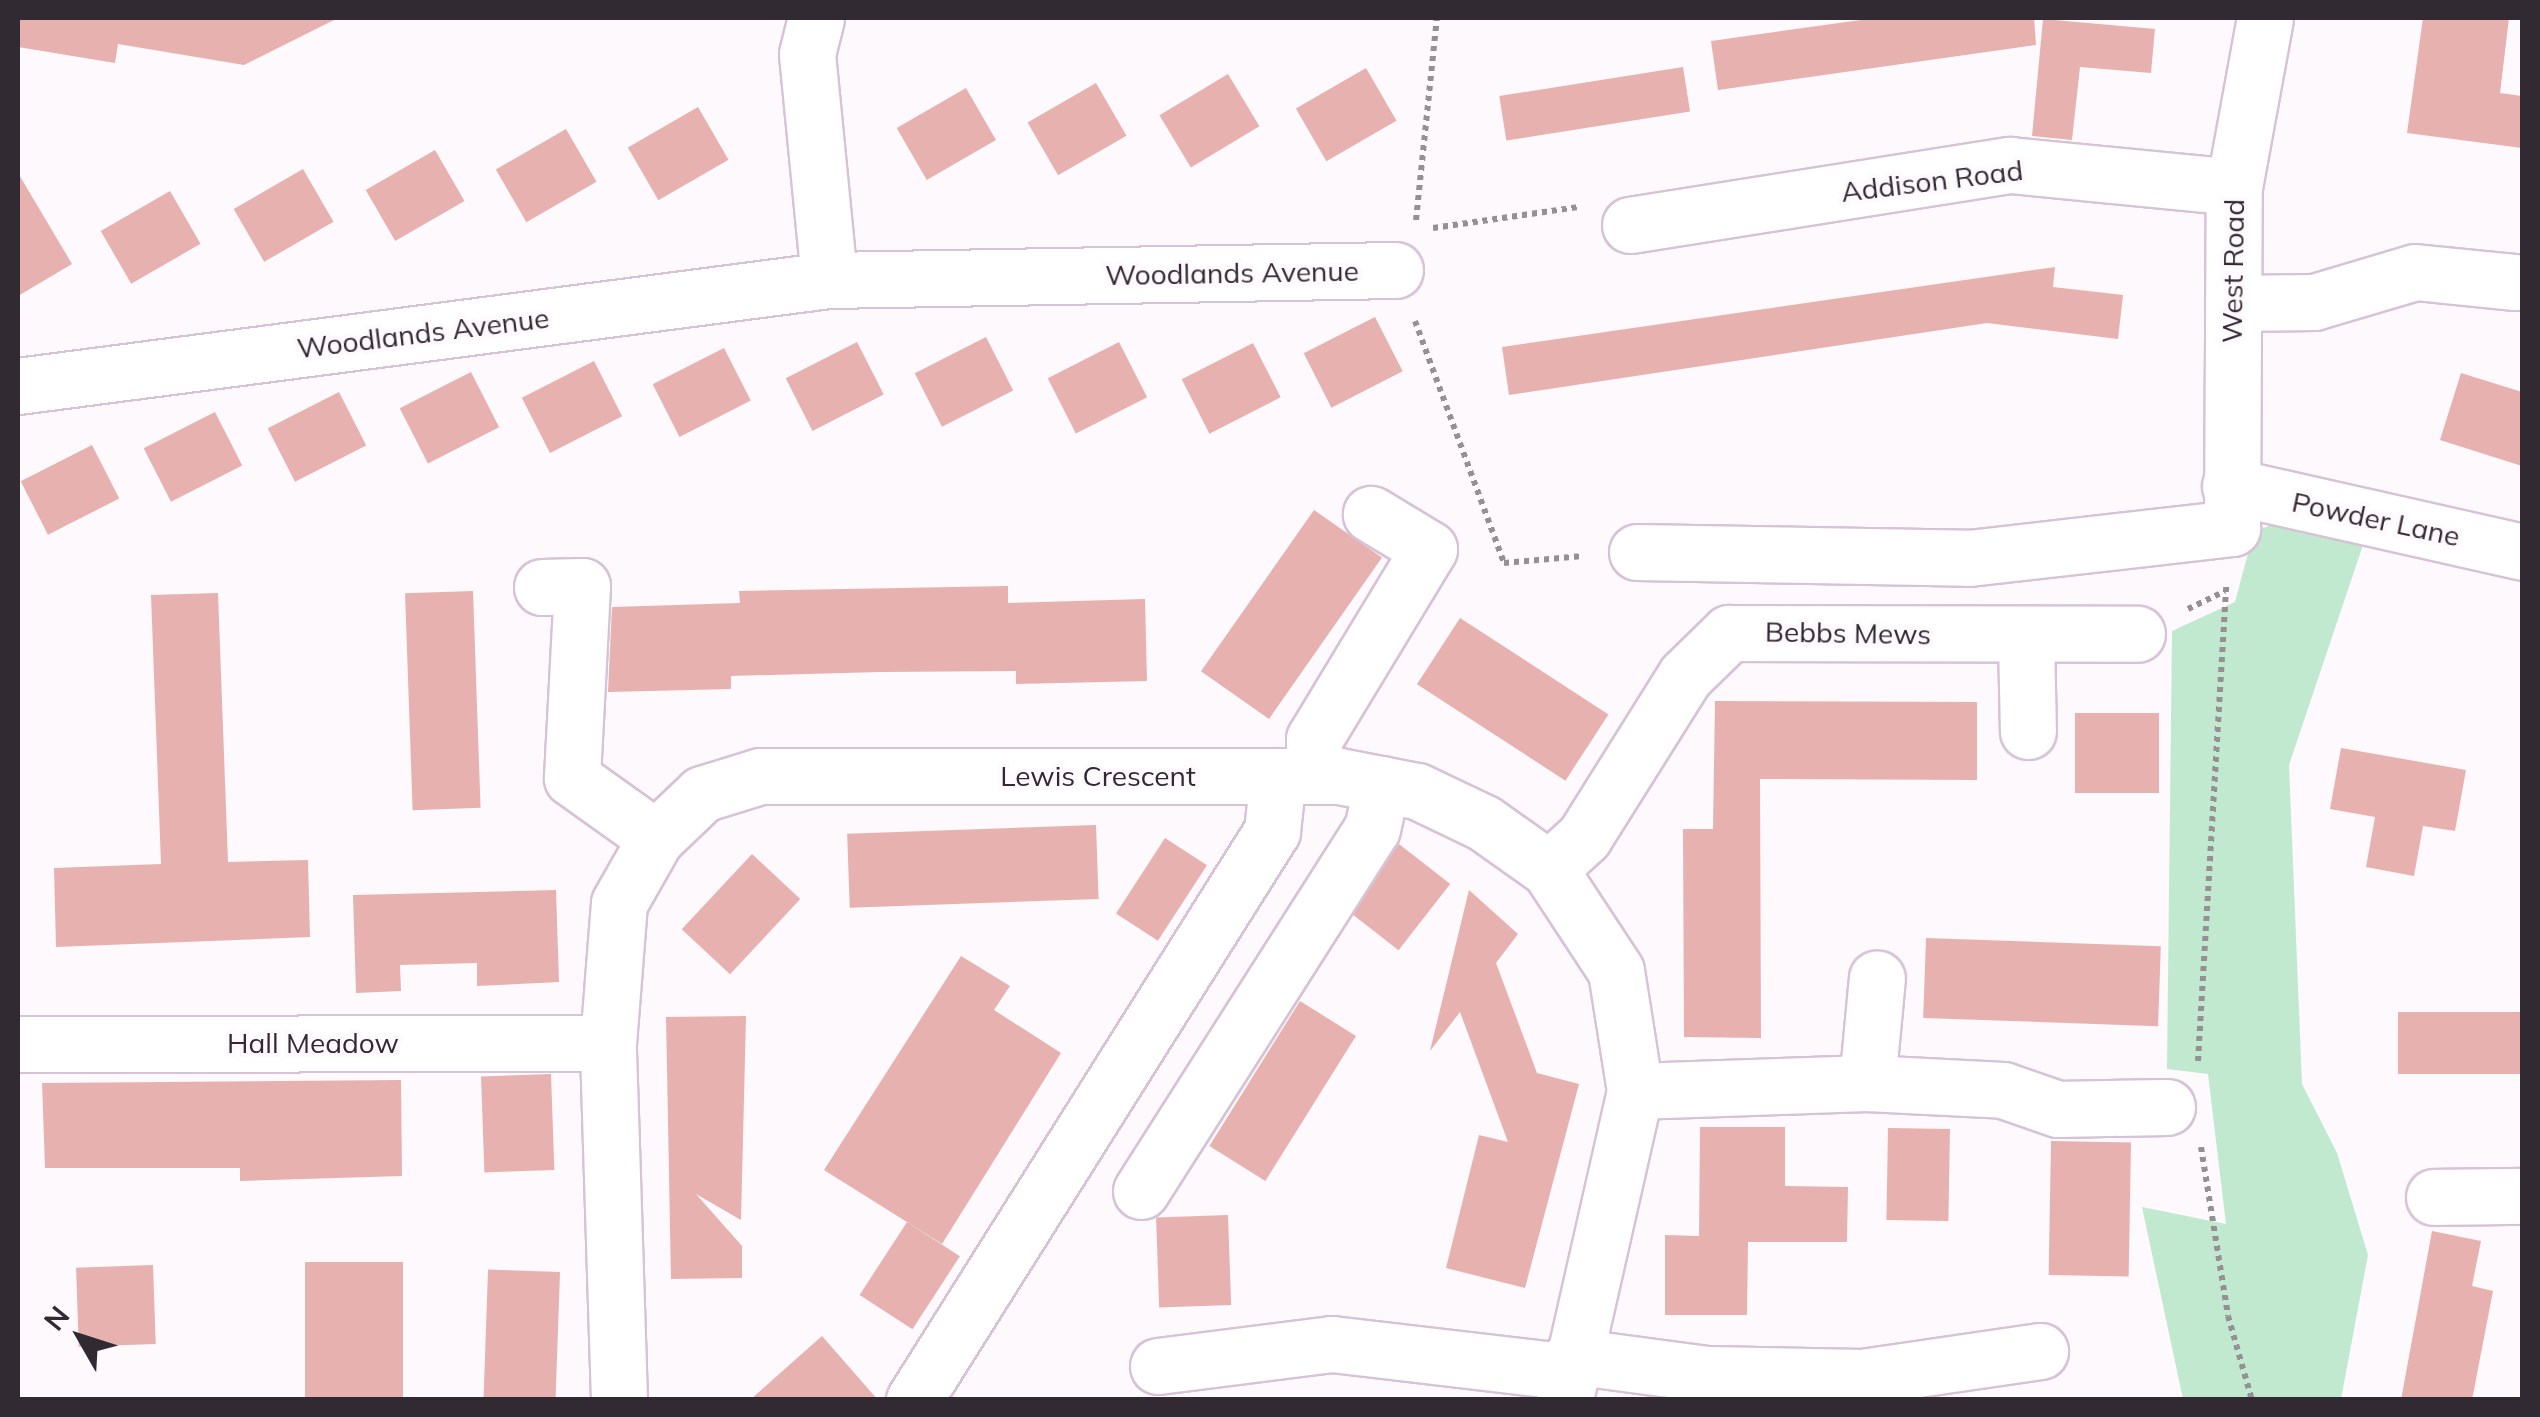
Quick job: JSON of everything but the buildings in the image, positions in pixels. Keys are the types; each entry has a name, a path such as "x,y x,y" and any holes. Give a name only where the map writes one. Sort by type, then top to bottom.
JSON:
{"street":[{"path":"816,18 807,54 829,280"},
{"name":"West Road","path":"2231,507 2234,186 2265,18"},
{"name":"Addison Road","path":"1630,224 2010,165 2234,186"},
{"path":"2233,303 2314,302 2415,272 2516,282"},
{"name":"Woodlands Avenue","path":"18,386 829,280 1404,292"},
{"name":"Powder Lane","path":"1637,552 1968,558 2231,507 2522,552"},
{"path":"914,1400 1272,830 1314,739 1429,549 1372,514"},
{"path":"542,586 582,586 572,778 656,838"},
{"name":"Bebbs Mews","path":"1549,869 1584,838 1685,676 1729,633 1809,628 2026,639 2137,634"},
{"path":"2026,639 2028,732"},
{"name":"Lewis Crescent","path":"620,1400 608,1043 620,903 656,838 702,794 760,776 1296,776 1382,784 1417,791 1484,824 1549,869 1616,971 1635,1091 1569,1376"},
{"path":"1141,1191 1372,830 1382,784"},
{"path":"1867,1083 1877,978"},
{"name":"Hall Meadow","path":"18,1044 608,1043"},
{"path":"1635,1091 1867,1083 2003,1090 2058,1109 2187,1100"},
{"path":"2434,1197 2522,1196"},
{"path":"1158,1366 1332,1344 1569,1376 1862,1377 2040,1351"}],"path":[{"path":"1437,18 1415,230 1594,204 1630,224"},
{"path":"1404,292 1504,563 1637,552"},
{"path":"2231,507 2187,1100 2228,1316 2252,1400"}],"green space":[{"path":"2313,511 2370,524 2289,765 2302,1084 2337,1153 2368,1255 2341,1399 2183,1399 2142,1207 2226,1224 2208,1074 2167,1069 2172,631 2235,602 2254,531"}]}
